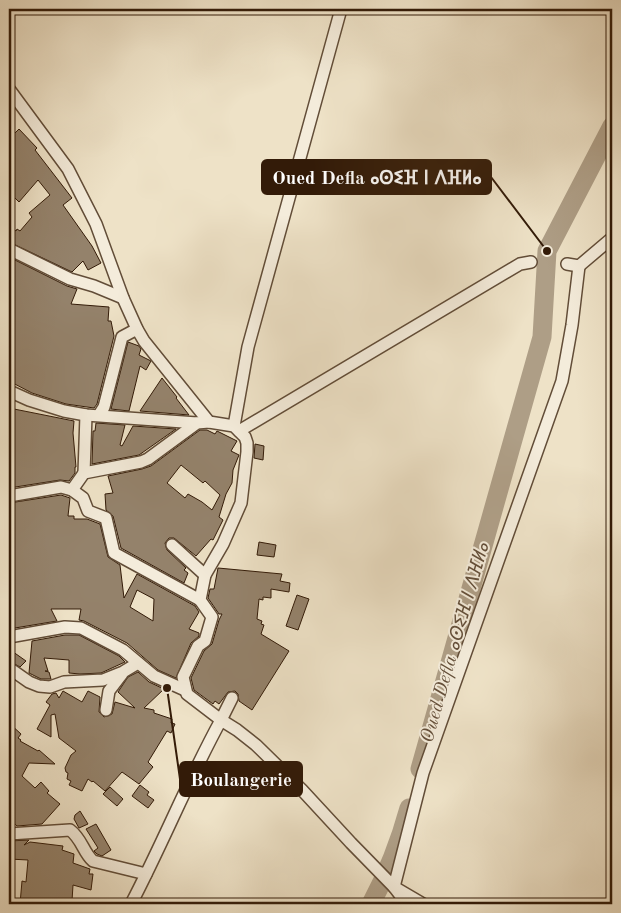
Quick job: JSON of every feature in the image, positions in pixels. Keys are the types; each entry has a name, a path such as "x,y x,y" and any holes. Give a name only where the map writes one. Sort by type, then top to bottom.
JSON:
{"street":[{"path":"200,600 205,575 223,544 241,503 247,443 237,428 248,347 341,9"},
{"path":"9,89 68,169 96,224 123,298 137,329 209,422"},
{"path":"394,887 423,773 562,381 572,326 579,266 612,238"},
{"path":"9,249 47,269 123,298"},
{"path":"9,391 29,400 64,411 86,415 197,423 209,422 237,428 520,264 531,262"},
{"path":"566,264 579,266"},
{"path":"99,415 104,407 122,337 137,329"},
{"path":"72,490 84,472 86,415"},
{"path":"84,472 141,462 148,459 197,423"},
{"path":"9,496 61,487 72,490 83,498 88,511 106,518 114,553 200,600 212,617 204,641 198,646 183,677 187,694 256,745 302,790 394,887 407,904"},
{"path":"172,545 205,575"},
{"path":"9,637 65,627 81,628 123,650 154,676 185,690"},
{"path":"9,668 29,682 39,686 50,687 64,682 103,680 123,672 138,663"},
{"path":"106,710 109,691 123,672"},
{"path":"131,904 185,790 232,698"},
{"path":"9,834 70,830 77,835 89,858 93,861 146,874"},
{"path":"394,887 422,904"}],"building":[{"path":"19,129 37,148 35,150 72,198 63,205 92,246 101,263 88,270 83,261 72,272 9,242 9,226 16,231 17,229 20,231 32,217 29,213 50,195 38,180 19,202 9,192 9,139"},
{"path":"9,257 67,286 77,289 71,304 109,307 108,321 111,321 114,336 97,404 94,408 66,404 32,393 9,381"},
{"path":"128,342 139,346 141,349 139,355 151,361 146,370 140,366 129,411 111,409"},
{"path":"162,378 177,397 189,415 140,411"},
{"path":"9,408 74,421 73,433 76,467 75,473 69,481 60,480 9,488 9,470 13,469 11,450 9,450"},
{"path":"96,423 125,425 120,445 122,446 133,426 176,429 139,455 92,464 93,431 95,431"},
{"path":"200,430 207,430 215,434 217,431 237,441 231,451 239,455 233,470 232,483 226,494 219,517 223,520 213,540 211,539 196,556 174,538 169,538 165,543 167,550 186,568 184,570 188,573 184,583 121,548 113,516 106,510 105,494 113,493 108,476 151,466","holes":["181,465 203,483 205,481 220,495 212,510 188,494 185,498 167,483"]},
{"path":"255,444 264,446 263,460 254,458"},
{"path":"61,495 70,498 68,516 74,516 74,519 87,519 100,524 108,557 120,565 124,598 137,574 195,606 199,612 189,629 199,633 199,636 191,643 176,678 158,670 127,643 79,620 81,609 51,609 57,621 9,629 9,503","holes":["137,590 154,599 153,621 130,607"]},
{"path":"259,542 276,545 274,557 257,555"},
{"path":"218,568 282,574 280,581 290,583 289,592 271,589 271,598 263,597 263,600 259,599 257,619 262,621 261,624 264,625 261,634 289,651 252,710 239,701 238,694 235,691 228,692 219,704 215,701 213,704 194,690 191,678 204,651 212,644 222,614 219,614 208,598 210,589 214,589"},
{"path":"297,595 309,599 298,630 286,626"},
{"path":"65,635 79,635 119,656 125,662 101,673 80,674 69,673 69,660 44,658 48,671 45,671 49,672 51,679 41,679 29,673 32,641"},
{"path":"9,649 26,661 20,667 9,661"},
{"path":"138,672 149,682 164,689 144,708 154,710 154,713 172,719 171,723 175,724 171,733 167,731 148,762 153,767 139,784 122,772 105,791 88,779 82,791 69,785 71,781 67,779 68,773 65,768 71,755 76,751 59,738 55,714 51,715 51,737 37,729 50,705 46,702 52,694 56,693 59,698 63,691 82,702 88,691 100,697 99,712 104,717 112,714 115,702 135,708 118,692 128,677"},
{"path":"9,723 21,734 18,738 20,741 39,750 55,764 29,763 22,776 35,788 41,782 49,791 47,793 60,804 42,824 17,826 9,819"},
{"path":"140,785 149,792 147,795 154,800 148,808 132,796"},
{"path":"110,787 123,799 117,806 103,794"},
{"path":"80,811 88,824 79,828 74,819 75,815"},
{"path":"96,824 111,850 102,856 94,851 98,848 86,829"},
{"path":"29,840 24,845 30,842 63,846 62,850 74,854 73,863 90,869 89,874 93,874 91,890 73,885 72,901 53,899 53,904 20,904 22,881 26,882 28,860 9,859 9,841"}],"waterway":[{"name":"Oued Defla ⴰⵙⵉⴼ ⵏ ⴷⴼⵍⴰ","path":"420,769 542,337 547,251 612,126"},
{"name":"Oued Defla ⴰⵙⵉⴼ ⵏ ⴷⴼⵍⴰ","path":"371,904 393,857 409,808"}],"place":[{"name":"Oued Defla ⴰⵙⵉⴼ ⵏ ⴷⴼⵍⴰ","path":"547,251"},
{"name":"Boulangerie","path":"167,688"}]}
